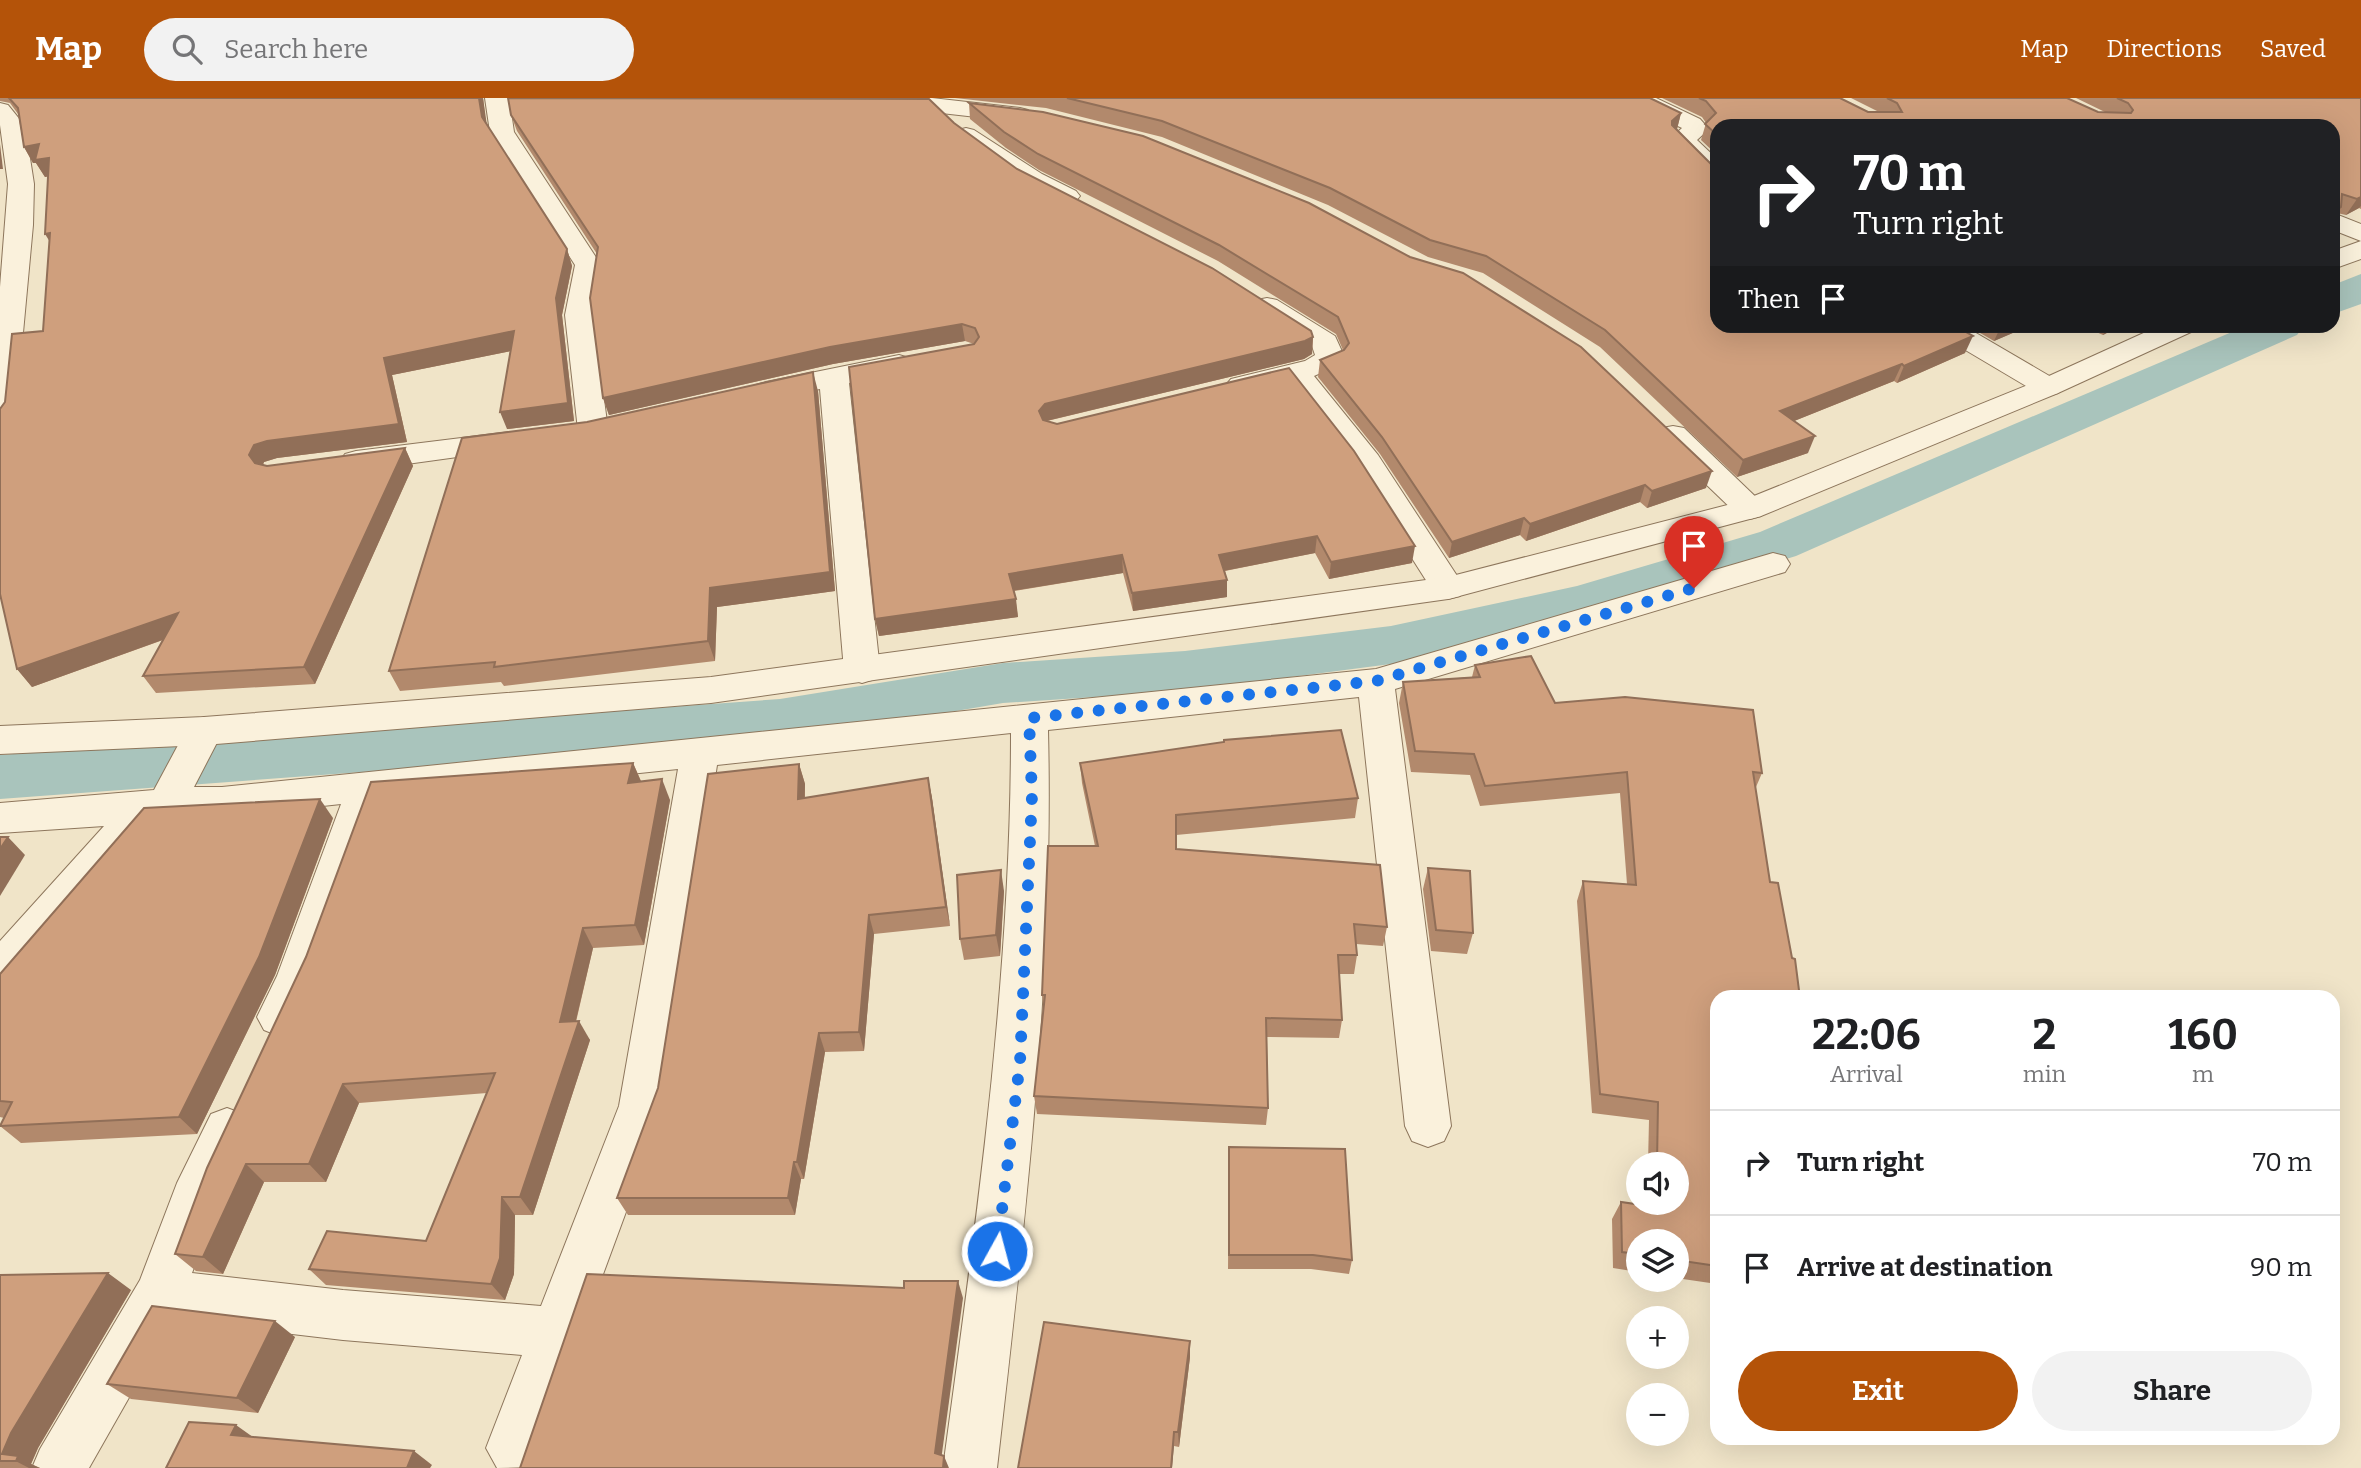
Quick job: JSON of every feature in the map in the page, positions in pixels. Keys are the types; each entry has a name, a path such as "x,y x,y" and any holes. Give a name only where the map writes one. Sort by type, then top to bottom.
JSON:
{"street":[{"path":"332,464 579,432 579,315 588,265 502,132 497,98"},
{"path":"871,98 1045,118"},
{"path":"1638,98 1692,124 1697,130 1682,139 1710,166"},
{"path":"939,106 962,132 1033,179 1092,209"},
{"path":"0,110 13,126 11,185 20,225 0,419"},
{"path":"2340,224 2361,233"},
{"path":"2340,258 2361,249"},
{"path":"1217,391 1315,367 1331,358 1325,342 1244,292"},
{"path":"1956,333 2048,387"},
{"path":"0,740 200,740 711,690 1448,588 1750,509 2048,387 2166,333"},
{"path":"740,397 834,376 926,360"},
{"path":"1296,372 1367,463 1448,588"},
{"path":"834,376 862,670"},
{"path":"1660,422 1750,509"},
{"path":"0,818 162,798 222,802 1376,681 1773,564"},
{"path":"1376,681 1428,1126"},
{"path":"970,1468 1020,1062 1032,796 1029,718"},
{"path":"0,970 162,798 200,740"},
{"path":"513,1448 642,1106 700,752"},
{"path":"59,1468 160,1294 201,1184 298,976 366,787"},
{"path":"160,1294 343,1315 556,1333"}],"building":[{"path":"9,98 479,98 482,117 567,249 556,298 568,403 500,412 514,331 384,358 399,424 254,445 249,455 255,463 267,466 405,448 304,667 143,676 178,613 17,669 0,594 0,409 5,402 12,334 43,331 50,233 45,234 49,158 35,160 39,144 24,147 18,108"},
{"path":"508,98 929,99 954,123 1017,169 1212,268 1311,331 1313,337 1045,404 1039,411 1043,420 1057,424 1289,368 1354,451 1415,546 1331,562 1317,536 1219,555 1227,580 1132,593 1122,555 1009,574 1016,599 875,619 849,367 974,344 979,337 975,328 962,324 830,347 603,398 590,298 598,247 511,115"},
{"path":"1067,98 1650,98 1681,113 1672,121 1672,125 1710,163 1710,333 1968,333 1973,336 1904,366 1902,364 1780,411 1815,436 1743,460 1605,330 1486,256 1430,240 1330,188 1162,121"},
{"path":"1699,98 1840,98 1868,112 1902,112 1897,103 1887,98 2067,98 2098,112 2131,113 2133,110 2128,103 2117,98 2361,98 2361,197 2357,199 2342,194 2340,208 2340,119 1710,119 1716,113 1706,101"},
{"path":"969,103 1043,112 1143,136 1309,203 1410,257 1463,273 1581,347 1712,471 1652,491 1645,485 1530,524 1524,518 1452,542 1382,437 1320,360 1344,350 1349,343 1338,317 1219,245 1038,154 1004,132"},
{"path":"813,372 830,572 710,588 708,641 494,667 495,662 389,671 462,438 587,422"},
{"path":"1531,656 1555,703 1625,697 1753,710 1762,773 1753,772 1770,882 1778,883 1799,990 1710,990 1710,1265 1689,1262 1689,1229 1626,1229 1626,1252 1622,1252 1621,1202 1626,1203 1626,1215 1689,1215 1689,1152 1657,1152 1658,1102 1600,1094 1583,881 1636,885 1627,772 1485,786 1474,754 1415,751 1403,682 1480,677 1475,665"},
{"path":"1341,730 1358,798 1176,815 1176,849 1380,865 1387,927 1354,924 1357,955 1338,955 1342,1020 1266,1018 1268,1108 1034,1096 1045,995 1042,995 1048,846 1098,846 1080,763 1224,740"},
{"path":"633,763 628,783 662,779 635,925 583,928 560,1022 579,1021 520,1197 502,1197 500,1258 491,1284 309,1269 327,1231 426,1241 495,1073 343,1084 309,1164 246,1164 203,1257 175,1254 207,1168 306,957 371,782"},
{"path":"799,764 798,799 928,778 946,907 869,915 859,1032 819,1033 797,1162 794,1162 788,1198 617,1198 658,1088 708,774"},
{"path":"320,799 259,957 179,1117 0,1126 12,1102 0,1101 0,974 144,808"},
{"path":"0,837 8,837 0,849"},
{"path":"1428,868 1470,871 1473,933 1436,930"},
{"path":"1001,870 996,935 960,939 957,875"},
{"path":"1229,1147 1345,1149 1352,1260 1313,1255 1229,1255"},
{"path":"108,1273 11,1433 2,1454 18,1456 16,1461 0,1461 0,1275"},
{"path":"587,1274 904,1288 904,1281 958,1281 935,1453 944,1456 943,1468 520,1468"},
{"path":"152,1306 275,1321 237,1398 107,1384"},
{"path":"1044,1322 1190,1341 1178,1432 1174,1432 1171,1468 1018,1468"},
{"path":"189,1422 236,1425 231,1435 414,1451 407,1468 166,1468"}],"waterway":[{"path":"2340,298 2361,287"},
{"path":"0,777 780,720 1003,683 1185,671 1391,645 1580,603 1778,544 2266,333"}],"route":[{"path":"997,1251 1020,1062 1032,796 1029,718 1376,681 1694,588"}]}
